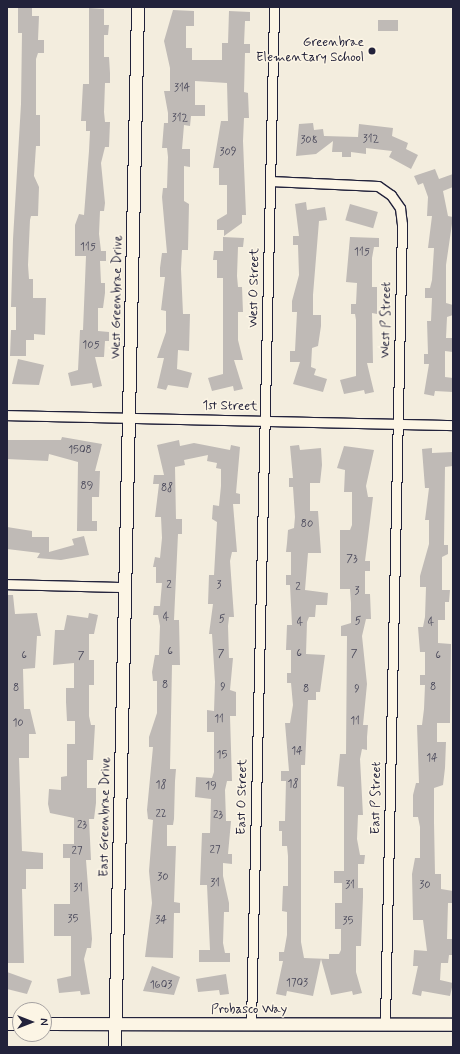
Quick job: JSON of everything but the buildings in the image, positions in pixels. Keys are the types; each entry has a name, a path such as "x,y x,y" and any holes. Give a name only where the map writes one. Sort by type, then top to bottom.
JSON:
{"street":[{"name":"West Greenbrae Drive","path":"125,587 138,7"},
{"name":"West O Street","path":"261,571 274,7"},
{"name":"West P Street","path":"270,181 363,183 378,186 391,195 400,208 402,224 395,573"},
{"name":"1st Street","path":"7,415 453,424"},
{"name":"East O Street","path":"251,1024 261,571"},
{"name":"East P Street","path":"384,1024 395,573"},
{"path":"7,584 125,587"},
{"name":"East Greenbrae Drive","path":"115,1047 125,587"},
{"name":"Probasco Way","path":"52,1024 453,1025"}],"place":[{"name":"Greenbrae Elementary School","path":"372,51"}]}
